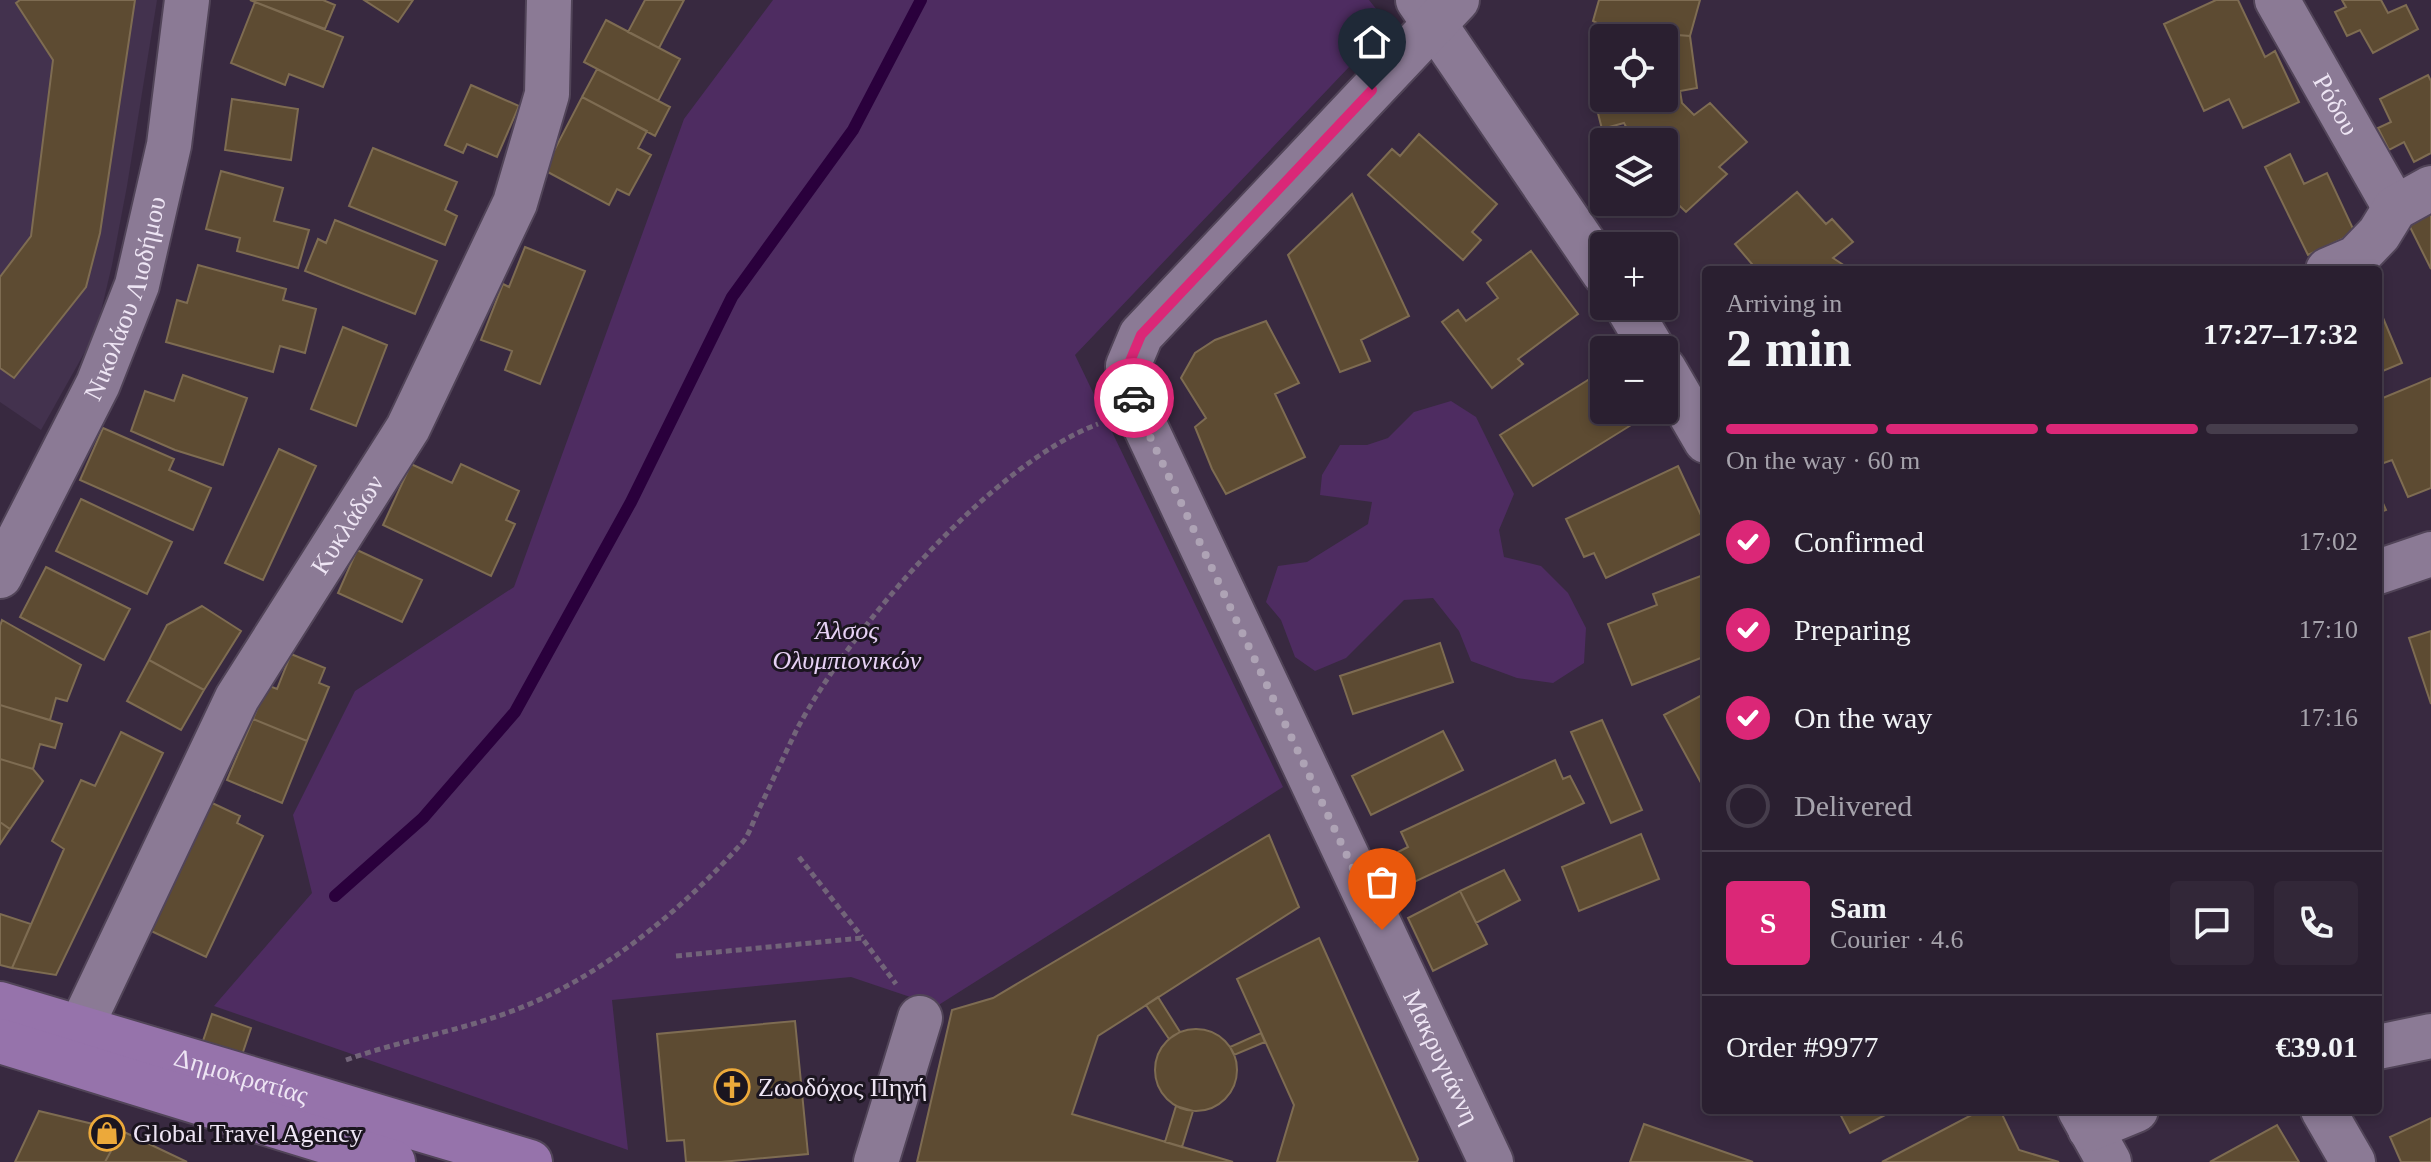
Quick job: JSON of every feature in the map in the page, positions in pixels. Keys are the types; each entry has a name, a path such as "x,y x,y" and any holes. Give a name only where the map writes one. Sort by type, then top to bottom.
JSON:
{"main road":[{"name":"Δημοκρατίας","path":"0,1004 530,1162"},
{"name":"Δημοκρατίας","path":"0,1041 393,1162"}],"street":[{"name":"Νικολάου Λιοδήμου","path":"0,576 98,384 137,285 169,145 187,0"},
{"name":"Κυκλάδων","path":"80,1029 237,698 408,428 515,203 547,94 549,0"},
{"name":"Ρόδου","path":"2277,0 2413,198"},
{"path":"1436,8 1590,251"},
{"name":"Μακρυγιάννη","path":"1436,8 1141,335 1128,366 1137,409 1491,1162"},
{"path":"2337,266 2356,258 2413,198"},
{"path":"1678,393 1702,434"},
{"path":"2382,571 2431,554"},
{"path":"876,1162 920,1018"},
{"path":"2382,1046 2431,1036"},
{"path":"2093,1134 2129,1114"},
{"path":"2325,1114 2353,1162"}],"path":[{"path":"284,1089 333,1064 515,1010 583,977 648,931 744,840 798,727 847,650 921,562 975,508 1030,462 1079,431 1137,409"},
{"path":"799,857 920,1018"},
{"path":"676,956 862,938"}],"shaded area":[{"path":"0,0 157,0 127,186 96,332 41,430 0,402"}],"green space":[{"name":"Άλσος Ολυμπιονικών","path":"773,0 1369,0 1389,25 1075,355 1283,787 937,1006 851,977 612,1000 628,1150 214,1006 312,893 293,815 355,691 514,587 684,119"},
{"path":"1451,401 1476,417 1514,494 1499,530 1504,557 1541,566 1568,593 1586,628 1584,663 1553,683 1517,678 1471,661 1459,631 1433,598 1404,600 1346,658 1315,671 1295,657 1281,620 1266,602 1278,566 1307,562 1368,524 1372,502 1320,495 1322,475 1340,445 1367,445 1388,438 1414,412"}],"building":[{"path":"20,0 135,0 100,233 86,287 14,378 0,368 0,277 31,236 53,60 16,3"},
{"path":"250,0 323,0 335,5 325,29"},
{"path":"364,0 413,0 398,22"},
{"path":"645,0 684,0 659,48 628,32"},
{"path":"1599,0 1700,0 1690,36 1678,35 1678,24 1599,24 1593,21"},
{"path":"2216,0 2238,0 2265,57 2275,51 2299,102 2243,128 2229,99 2204,111 2164,24"},
{"path":"2342,0 2381,0 2388,13 2406,5 2418,29 2373,53 2360,30 2347,36 2335,12 2346,7"},
{"path":"255,2 343,37 323,87 289,74 285,85 231,63"},
{"path":"606,20 680,59 658,101 584,62"},
{"path":"1678,35 1690,36 1697,88 1680,91 1682,103 1694,115 1710,103 1747,142 1719,167 1727,174 1686,212 1678,204 1678,128 1627,128 1624,123 1602,128 1598,112 1678,112"},
{"path":"597,69 670,107 655,136 582,97"},
{"path":"2428,75 2431,81 2431,153 2414,162 2404,142 2389,150 2378,128 2391,122 2380,99"},
{"path":"471,85 519,106 497,157 467,144 463,153 445,145"},
{"path":"582,97 647,131 638,148 651,155 629,195 617,189 609,205 544,170"},
{"path":"232,99 298,109 291,160 225,150"},
{"path":"1419,134 1497,204 1472,232 1481,240 1463,260 1368,175 1392,149 1400,156"},
{"path":"373,148 457,182 445,210 457,216 445,245 349,206"},
{"path":"2290,154 2304,184 2327,173 2355,233 2308,255 2265,167"},
{"path":"221,171 283,188 274,221 309,230 298,268 237,251 240,238 206,229"},
{"path":"1797,192 1826,224 1832,219 1853,242 1833,258 1845,266 1754,266 1735,244"},
{"path":"1352,194 1409,316 1361,340 1370,361 1340,372 1288,255"},
{"path":"2431,212 2431,269 2408,223"},
{"path":"335,220 437,261 415,314 305,271 318,239 326,243"},
{"path":"525,247 585,271 540,384 505,370 512,351 481,340 503,284 509,287"},
{"path":"1531,251 1578,314 1518,359 1523,364 1492,388 1442,322 1458,310 1466,321 1498,298 1487,283"},
{"path":"198,265 286,289 283,300 316,309 305,353 280,346 273,372 166,342 177,300 187,303"},
{"path":"2382,316 2402,363 2382,371"},
{"path":"1266,321 1299,383 1275,394 1305,457 1226,494 1195,427 1206,418 1181,378 1195,353 1215,340"},
{"path":"343,327 387,345 356,426 311,409"},
{"path":"183,375 247,398 223,465 175,450 131,431 145,391 174,401"},
{"path":"2431,378 2431,488 2408,497 2392,460 2382,464 2382,398"},
{"path":"1590,379 1590,424 1633,424 1533,486 1500,435"},
{"path":"103,428 174,459 169,470 211,488 193,530 80,480"},
{"path":"279,449 316,466 263,580 225,563"},
{"path":"411,464 452,483 461,464 519,491 506,520 515,524 491,576 383,525"},
{"path":"1678,466 1702,517 1702,533 1606,578 1594,553 1584,557 1566,519"},
{"path":"81,499 172,542 147,594 56,551"},
{"path":"357,550 422,580 402,622 338,593"},
{"path":"46,567 130,609 104,660 20,617"},
{"path":"1702,576 1702,658 1632,685 1608,624 1657,605 1653,594"},
{"path":"202,606 241,631 204,690 149,660 167,625"},
{"path":"2,620 81,665 67,701 56,698 50,720 0,705"},
{"path":"2431,631 2431,704 2409,638"},
{"path":"1440,643 1453,682 1353,714 1340,676"},
{"path":"291,654 325,668 319,683 329,687 307,741 253,719 267,685 277,689"},
{"path":"149,660 204,690 181,730 127,701"},
{"path":"1702,695 1702,785 1664,715"},
{"path":"0,705 62,724 55,748 40,744 33,769 0,759"},
{"path":"253,719 307,741 282,803 227,780"},
{"path":"1602,720 1642,810 1611,823 1571,732"},
{"path":"1443,731 1463,770 1371,815 1352,776"},
{"path":"121,732 163,753 56,975 12,968 64,849 52,841 81,780 95,786"},
{"path":"0,759 33,769 43,781 10,829 0,822"},
{"path":"1555,760 1563,779 1570,776 1584,803 1412,883 1398,852 1408,847 1401,832"},
{"path":"210,802 240,816 237,823 263,836 206,957 149,930"},
{"path":"0,822 10,829 0,844"},
{"path":"1641,834 1659,879 1579,911 1562,867"},
{"path":"1269,835 1299,907 1098,1036 1072,1114 1233,1162 917,1162 952,1010 993,998"},
{"path":"1504,870 1520,900 1476,923 1460,891"},
{"path":"1460,891 1487,944 1433,971 1408,918"},
{"path":"0,914 31,924 12,968 0,965"},
{"path":"1319,938 1417,1162 1277,1162 1294,1105 1237,979"},
{"path":"1158,997 1180,1032 1169,1039 1146,1005"},
{"path":"212,1014 251,1028 241,1058 202,1044"},
{"name":"Ζωοδόχος Πηγή","path":"795,1021 808,1154 686,1162 684,1140 667,1141 657,1034"},
{"path":"1196,1029 1212,1032 1225,1041 1234,1054 1237,1070 1234,1086 1225,1099 1212,1108 1196,1111 1180,1108 1167,1099 1158,1086 1155,1070 1158,1054 1167,1041 1180,1032"},
{"path":"1261,1033 1265,1042 1234,1055 1230,1047"},
{"path":"1176,1106 1193,1111 1182,1147 1165,1142"},
{"path":"39,1111 122,1131 105,1162 15,1162"},
{"path":"1840,1114 1887,1114 1850,1133"},
{"path":"1973,1114 2002,1114 2019,1150 2059,1162 1882,1162"},
{"path":"2431,1118 2431,1162 2401,1162 2390,1137"},
{"path":"1644,1124 1753,1162 1630,1162"},
{"path":"2277,1125 2299,1162 2210,1162"},
{"path":"122,1131 187,1162 105,1162"}],"waterway":[{"path":"335,896 423,818 515,712 631,502 732,297 853,130 921,0"}],"way so far":[{"path":"1134,398 1382,930"}],"place":[{"name":"Ζωοδόχος Πηγή","path":"732,1087"},
{"name":"Global Travel Agency","path":"107,1133"}],"route":[{"path":"1134,398 1128,366 1141,335 1372,90"}]}
